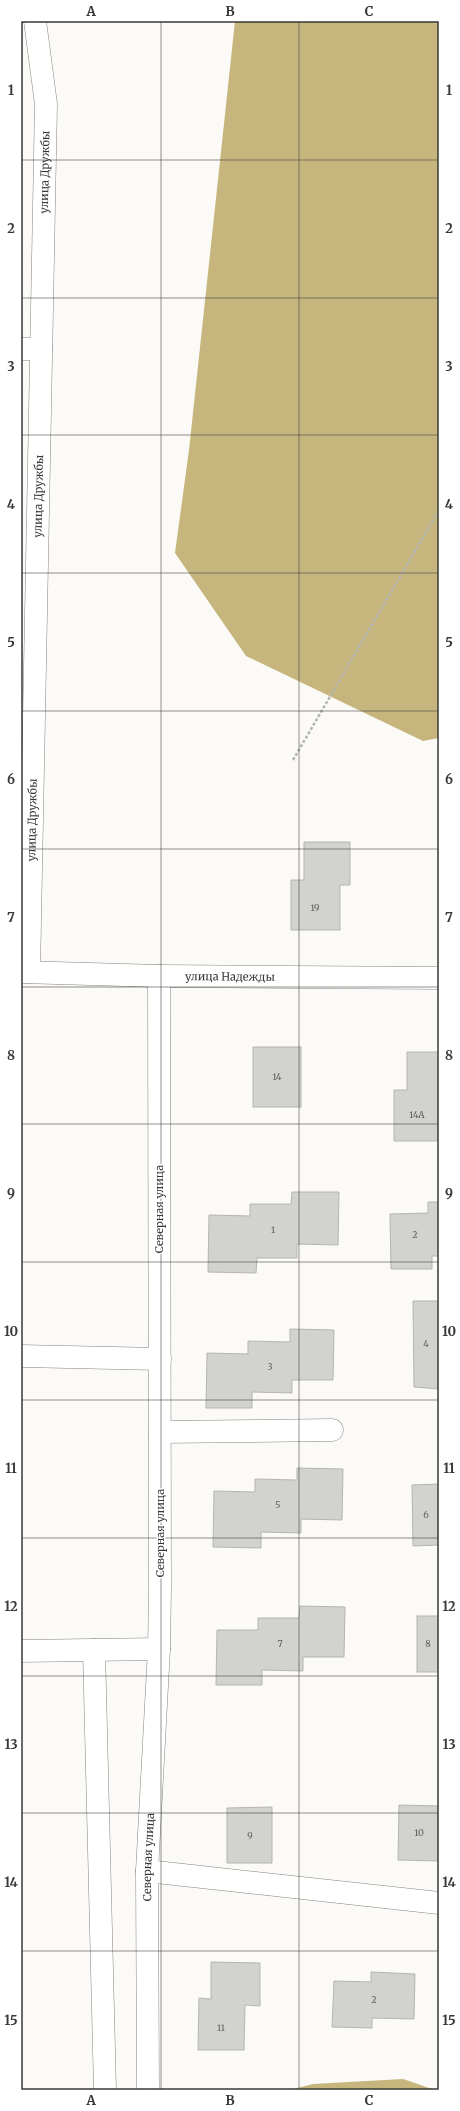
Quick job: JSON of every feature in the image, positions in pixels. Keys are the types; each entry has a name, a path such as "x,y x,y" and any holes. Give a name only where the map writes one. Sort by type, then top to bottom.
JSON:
{"street":[{"name":"улица Дружбы","path":"25,972 31,349 46,104 35,21"},
{"name":"улица Надежды","path":"25,972 159,976 439,978"},
{"name":"Северная улица","path":"148,2090 147,1871 159,1649 159,976"},
{"path":"21,1356 160,1359"},
{"path":"160,1432 332,1430"},
{"path":"21,1651 159,1649"},
{"path":"94,1650 105,2090"},
{"path":"147,1871 439,1903"}],"path":[{"path":"293,760 439,510"}],"shaded area":[{"path":"235,21 439,21 439,738 423,741 246,656 175,553 189,450"},
{"path":"403,2079 435,2090 289,2090 313,2084"}],"building":[{"path":"304,842 350,842 350,885 340,885 340,930 291,930 291,880 304,880"},
{"path":"253,1047 301,1047 301,1107 253,1107"},
{"path":"407,1052 439,1052 439,1141 394,1141 394,1090 407,1090"},
{"path":"292,1192 339,1192 338,1245 297,1244 297,1258 257,1258 256,1273 208,1272 209,1215 250,1216 250,1204 291,1204"},
{"path":"428,1202 439,1202 439,1256 432,1256 432,1269 391,1269 390,1214 428,1213"},
{"path":"413,1301 439,1301 439,1389 414,1387"},
{"path":"290,1329 334,1330 333,1380 292,1380 292,1393 252,1392 252,1408 206,1408 207,1353 248,1354 248,1341 290,1342"},
{"path":"297,1468 343,1469 342,1520 301,1519 301,1533 261,1532 261,1548 213,1547 214,1491 255,1492 255,1479 297,1480"},
{"path":"439,1484 439,1545 413,1546 412,1485"},
{"path":"300,1606 345,1607 344,1657 303,1657 303,1671 262,1670 262,1685 216,1685 217,1630 258,1630 258,1618 299,1618"},
{"path":"417,1616 439,1616 439,1672 417,1672"},
{"path":"399,1805 439,1806 439,1861 398,1860"},
{"path":"272,1807 272,1863 227,1863 227,1808"},
{"path":"211,1962 260,1963 260,2006 245,2005 244,2050 198,2050 199,1998 211,1999"},
{"path":"371,1972 415,1974 414,2019 372,2018 372,2028 332,2027 334,1981 371,1982"}]}
